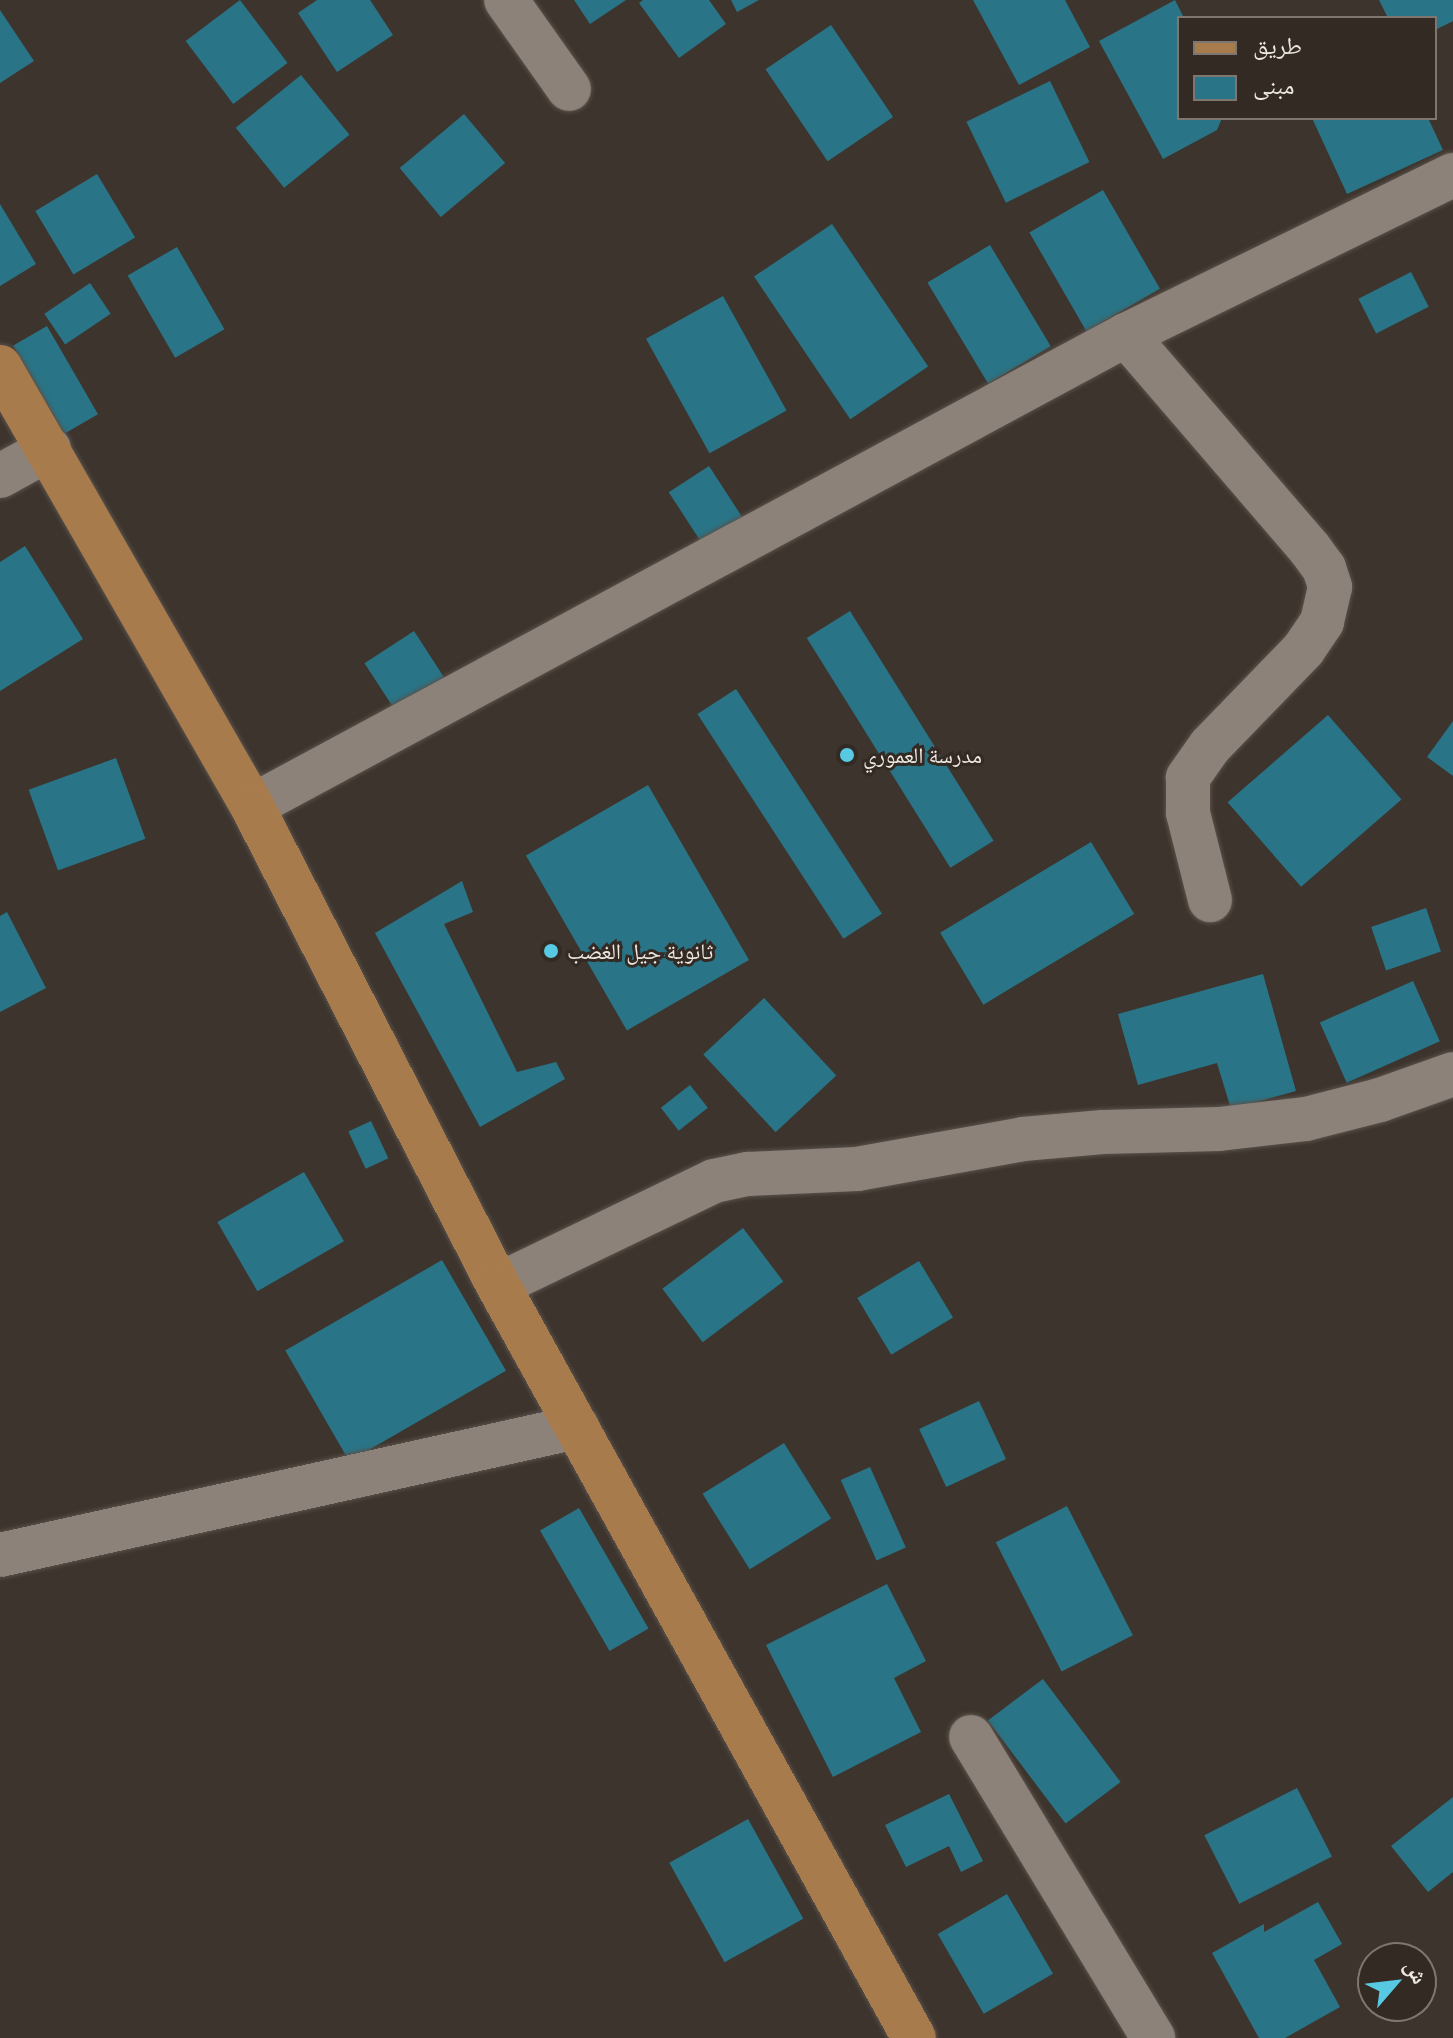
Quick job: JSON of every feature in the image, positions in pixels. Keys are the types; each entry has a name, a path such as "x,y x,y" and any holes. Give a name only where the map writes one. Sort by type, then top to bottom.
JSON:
{"main road":[{"path":"0,367 252,806 498,1285 914,2038"}],"street":[{"path":"506,0 569,89"},
{"path":"252,806 1126,335 1453,175"},
{"path":"1126,335 1310,549 1324,568 1330,587 1322,622 1304,649 1210,746 1188,778 1188,813 1210,900"},
{"path":"0,476 49,449"},
{"path":"498,1285 681,1195 748,1174 857,1169 1023,1139 1103,1132 1219,1129 1306,1119 1380,1100 1453,1074"},
{"path":"0,1555 577,1427"},
{"path":"971,1737 1153,2038"}],"building":[{"path":"240,0 288,63 233,104 186,41"},
{"path":"317,0 370,0 393,35 337,72 298,13"},
{"path":"574,0 626,0 590,24"},
{"path":"643,0 709,0 726,24 679,58 639,3"},
{"path":"731,0 759,0 737,12"},
{"path":"973,0 1065,0 1090,47 1019,85"},
{"path":"1175,0 1183,16 1177,16 1177,120 1221,120 1217,130 1163,159 1099,41"},
{"path":"1379,0 1453,0 1453,21 1437,29 1437,16 1387,16"},
{"path":"0,10 34,61 0,83"},
{"path":"831,25 893,117 828,161 766,69"},
{"path":"301,75 349,135 284,188 236,128"},
{"path":"1050,81 1089,162 1006,203 966,122"},
{"path":"464,114 505,163 441,217 400,168"},
{"path":"1313,120 1429,120 1443,150 1347,194"},
{"path":"97,174 135,237 73,275 35,211"},
{"path":"1103,190 1160,289 1086,331 1029,232"},
{"path":"0,204 36,264 0,286"},
{"path":"832,224 928,367 850,419 754,277"},
{"path":"990,245 1051,346 988,384 927,283"},
{"path":"177,247 225,329 175,358 128,276"},
{"path":"1411,272 1429,307 1376,334 1358,299"},
{"path":"90,283 111,314 65,344 44,314"},
{"path":"723,296 787,411 710,453 646,339"},
{"path":"47,326 98,414 64,434 13,346"},
{"path":"709,466 746,523 706,549 669,492"},
{"path":"25,546 83,639 0,691 0,562"},
{"path":"850,611 994,841 950,868 807,638"},
{"path":"414,631 449,685 399,717 365,663"},
{"path":"736,689 882,914 843,939 697,714"},
{"path":"1328,715 1401,800 1301,887 1228,802"},
{"path":"1453,721 1453,776 1427,757"},
{"path":"116,758 145,839 58,871 29,790"},
{"path":"648,785 749,960 627,1030 526,855"},
{"path":"1091,842 1134,914 983,1005 940,933"},
{"path":"462,881 473,912 444,924 517,1072 556,1062 565,1079 480,1127 375,933"},
{"path":"1426,908 1441,951 1386,970 1371,927"},
{"path":"7,912 46,988 0,1012 0,916"},
{"path":"1263,974 1296,1091 1231,1109 1217,1063 1138,1085 1118,1014"},
{"path":"1413,981 1440,1041 1347,1083 1320,1022"},
{"path":"764,998 836,1076 776,1132 703,1055"},
{"path":"690,1085 708,1108 679,1131 661,1108"},
{"path":"371,1121 388,1158 366,1169 348,1132"},
{"path":"304,1172 344,1241 257,1291 217,1222"},
{"path":"743,1228 783,1282 703,1342 662,1289"},
{"path":"442,1260 506,1371 349,1461 285,1350"},
{"path":"919,1261 953,1318 891,1355 857,1298"},
{"path":"979,1401 1006,1459 946,1487 919,1429"},
{"path":"784,1443 831,1518 750,1569 703,1494"},
{"path":"870,1467 906,1547 877,1560 841,1480"},
{"path":"1067,1506 1133,1635 1062,1672 996,1542"},
{"path":"579,1508 648,1628 610,1651 540,1531"},
{"path":"887,1584 926,1661 894,1678 921,1732 833,1777 766,1645"},
{"path":"1043,1679 1121,1782 1066,1824 988,1721"},
{"path":"1297,1788 1332,1857 1239,1904 1204,1835"},
{"path":"949,1794 983,1861 961,1872 949,1846 906,1867 885,1825"},
{"path":"1453,1797 1453,1872 1428,1892 1391,1846"},
{"path":"748,1819 803,1919 725,1962 669,1863"},
{"path":"1007,1894 1053,1974 984,2014 938,1934"},
{"path":"1318,1902 1342,1944 1314,1960 1340,2007 1285,2038 1259,2038 1212,1953 1264,1924 1264,1932"}],"place":[{"name":"مدرسة العموري","path":"847,755"},
{"name":"ثانوية جيل الغضب","path":"551,951"}]}
